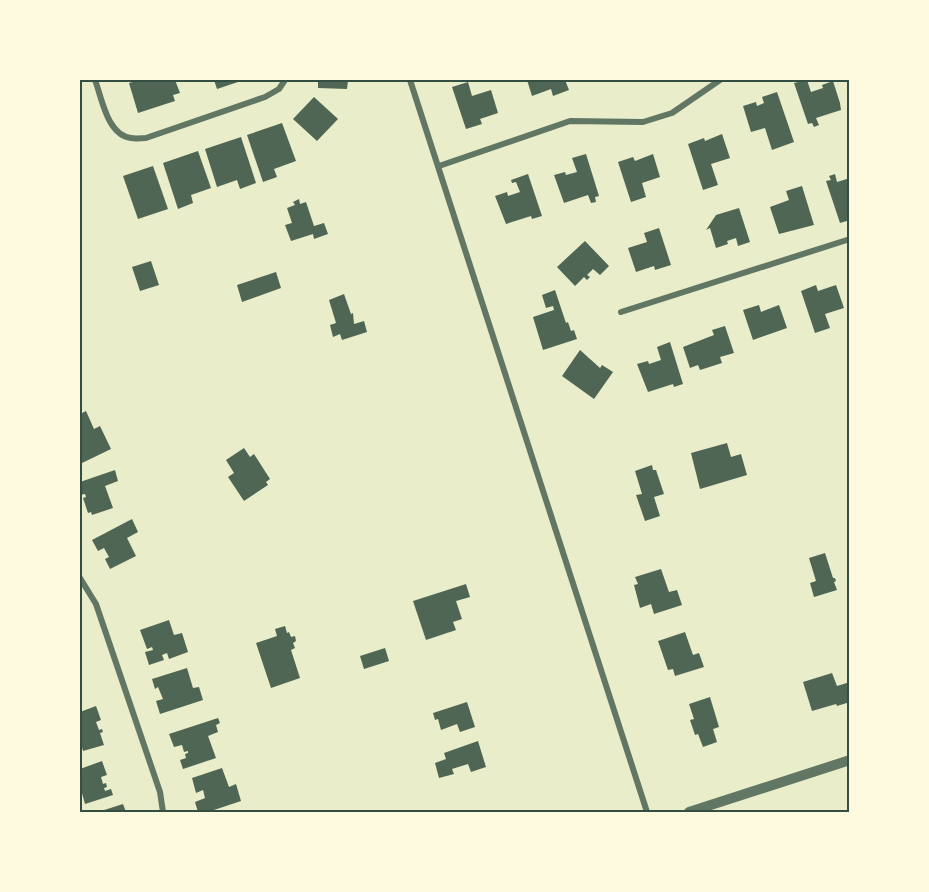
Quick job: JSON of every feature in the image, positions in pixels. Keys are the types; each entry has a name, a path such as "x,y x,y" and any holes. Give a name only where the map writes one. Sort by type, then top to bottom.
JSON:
{"street":[{"path":"95,80 114,127 122,135 132,139 146,138 265,97 279,89 285,80"},
{"path":"410,80 647,813"},
{"path":"439,166 570,121 643,122 672,113 720,80"},
{"path":"621,312 849,239"},
{"path":"80,578 96,604 160,792 163,813"},
{"path":"689,813 849,760"}],"building":[{"path":"139,80 175,80 180,93 173,95 175,101 138,113 129,83"},
{"path":"214,80 244,80 217,89"},
{"path":"318,80 348,80 347,89 318,88"},
{"path":"527,80 565,80 569,90 553,96 551,89 532,96"},
{"path":"807,80 811,92 833,81 840,103 841,110 816,118 819,125 814,127 812,123 808,124 794,83"},
{"path":"468,82 472,96 491,90 498,113 480,119 482,124 466,129 452,87"},
{"path":"777,92 794,142 772,150 765,128 751,132 743,106 756,102 757,106 764,103 762,97"},
{"path":"314,97 338,119 317,141 293,119"},
{"path":"282,123 296,161 274,169 277,177 263,182 247,135"},
{"path":"722,134 730,158 711,164 718,185 703,190 688,144 704,138 705,141"},
{"path":"241,137 256,183 240,189 237,180 217,187 205,149"},
{"path":"198,151 211,188 191,195 193,203 178,209 163,163"},
{"path":"586,154 599,196 595,197 596,202 591,203 588,195 564,203 554,175 577,172 572,158"},
{"path":"653,154 660,177 642,183 646,197 631,202 618,162 633,157 635,161"},
{"path":"153,166 168,209 138,219 123,176"},
{"path":"528,174 542,216 532,219 531,216 506,224 495,196 507,192 508,196 520,192 516,182 512,183 511,180"},
{"path":"835,174 837,182 850,178 850,220 840,223 826,181 831,180 829,176"},
{"path":"802,186 814,225 779,234 770,207 789,200 786,191"},
{"path":"299,199 300,204 306,202 314,226 324,223 328,234 314,239 313,234 291,241 285,225 292,223 287,208 295,205 293,202"},
{"path":"739,208 750,242 738,246 736,238 716,248 710,228 706,230 716,215"},
{"path":"659,228 671,265 655,270 654,266 636,272 628,248 647,242 644,233"},
{"path":"585,241 609,266 600,275 593,269 587,275 590,277 587,280 584,277 575,286 557,267"},
{"path":"151,261 159,285 140,291 132,267"},
{"path":"276,272 281,288 242,302 237,285"},
{"path":"816,285 818,291 836,285 844,308 825,314 830,328 815,333 801,291"},
{"path":"555,290 566,323 568,322 571,331 574,330 577,339 543,350 533,317 554,310 553,306 546,308 542,295"},
{"path":"344,294 351,314 353,313 354,324 364,321 367,332 342,340 340,334 333,337 330,325 336,323 329,300"},
{"path":"759,305 761,312 779,305 787,328 753,340 743,310"},
{"path":"725,326 734,353 720,357 722,363 700,370 698,365 690,368 683,347 714,335 712,330"},
{"path":"670,342 683,384 674,387 673,384 648,392 637,364 648,361 649,364 661,360 657,347"},
{"path":"580,350 600,368 602,365 613,372 594,399 562,376"},
{"path":"86,411 94,429 100,426 111,449 80,464 80,414"},
{"path":"727,443 731,457 741,454 747,475 700,489 691,453"},
{"path":"244,448 250,457 254,454 270,479 266,482 268,485 244,501 228,477 234,473 226,460"},
{"path":"652,465 664,494 654,497 660,516 645,521 636,495 642,494 635,471"},
{"path":"115,470 118,481 105,486 113,508 92,515 91,512 88,513 83,498 86,497 85,494 80,495 80,482"},
{"path":"132,519 138,532 127,538 136,556 110,569 105,559 109,557 104,548 98,551 92,540"},
{"path":"825,553 836,581 834,582 837,590 814,597 810,583 816,581 809,558"},
{"path":"661,569 669,592 677,590 682,605 654,614 651,604 640,608 634,585 638,584 635,577"},
{"path":"466,584 470,597 456,601 462,619 453,622 456,630 426,640 413,601"},
{"path":"169,620 174,635 182,633 188,652 169,659 167,653 162,655 164,660 149,665 145,652 153,650 152,647 147,649 140,630"},
{"path":"285,626 291,637 295,636 296,641 293,643 295,648 291,650 300,678 271,688 256,643 277,636 275,629"},
{"path":"685,632 693,655 699,653 704,667 675,676 673,669 668,670 658,641"},
{"path":"385,648 389,661 364,669 360,656"},
{"path":"187,668 193,688 199,687 203,700 160,714 156,701 163,699 158,687 155,689 152,679"},
{"path":"832,673 837,686 850,682 850,702 812,711 803,682"},
{"path":"710,697 719,727 713,729 717,742 703,747 698,734 695,735 690,720 694,719 689,704"},
{"path":"467,702 475,727 460,732 457,724 441,730 438,719 435,720 433,713"},
{"path":"96,706 101,720 96,722 99,730 102,729 103,732 100,733 104,745 83,751 80,740 80,712"},
{"path":"218,718 220,723 216,725 218,732 208,736 216,758 183,769 180,760 186,758 185,754 188,751 184,752 182,745 174,747 169,734"},
{"path":"478,741 486,767 471,772 468,764 452,769 454,774 439,778 435,763 446,759 444,753"},
{"path":"102,761 107,775 101,777 103,784 106,783 107,787 104,788 105,791 111,789 113,795 85,804 80,786 80,769"},
{"path":"222,768 229,787 236,784 241,801 214,810 215,812 198,812 195,802 205,798 203,790 196,793 192,778"},
{"path":"123,804 126,812 98,812"}]}
